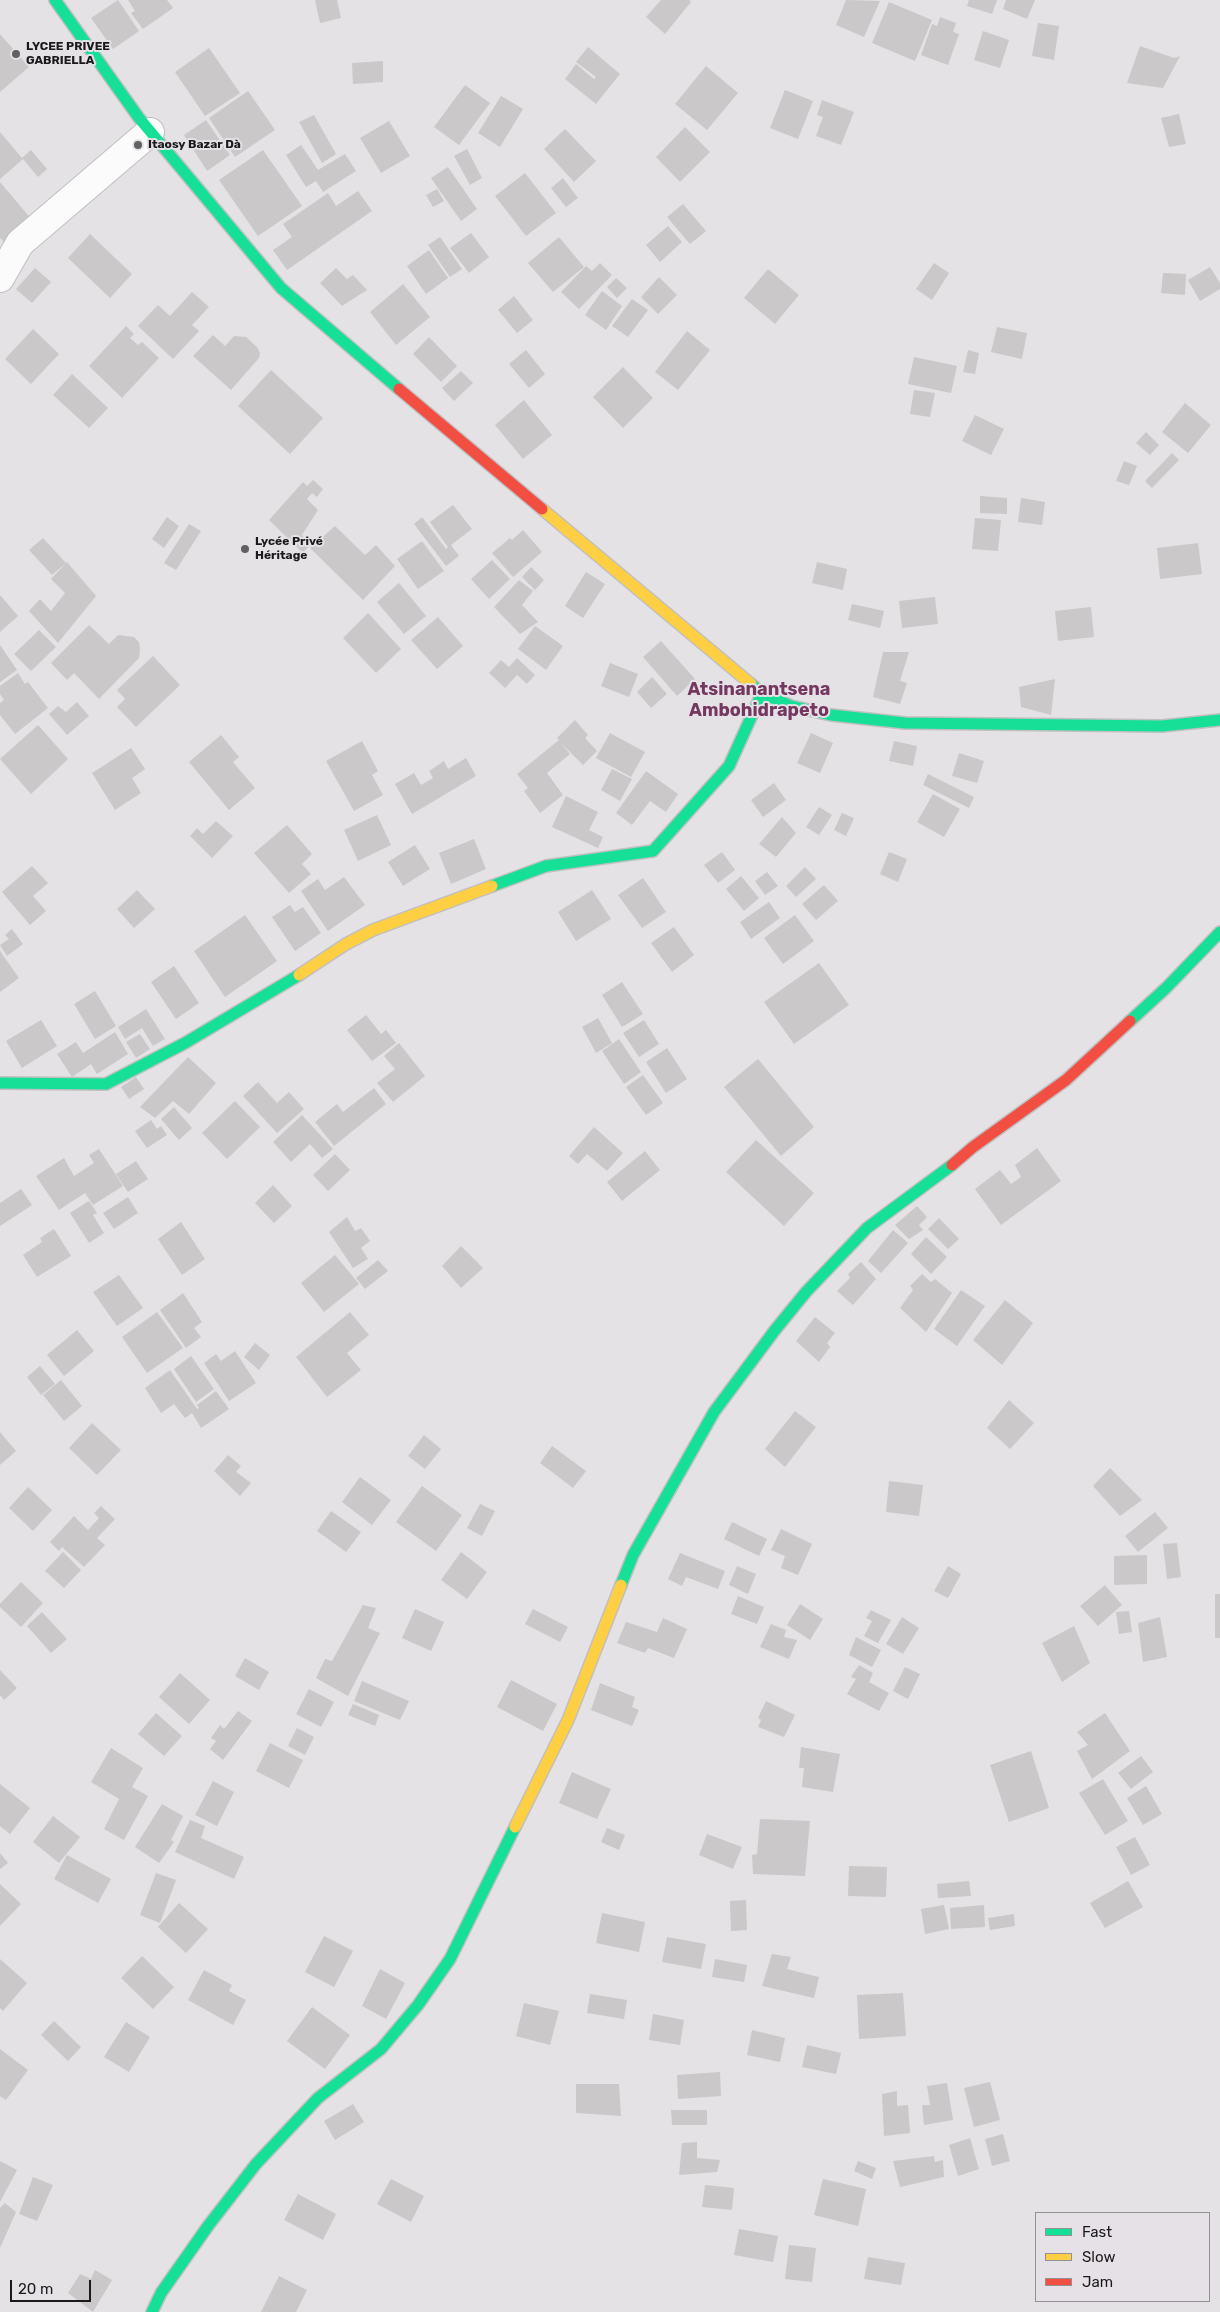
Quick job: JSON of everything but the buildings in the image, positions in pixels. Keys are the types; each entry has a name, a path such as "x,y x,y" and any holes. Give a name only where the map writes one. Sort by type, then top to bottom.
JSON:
{"street":[{"path":"55,0 119,92 150,132 281,288 438,423 762,693 791,706 831,715 905,723 1162,726 1220,720"},
{"path":"0,278 20,243 150,132"},
{"path":"0,1083 106,1084 185,1043 281,986 346,944 373,930 546,866 654,851 729,766 762,693"},
{"path":"152,2312 161,2293 182,2263 256,2164 318,2098 380,2049 418,2005 450,1959 568,1720 633,1555 714,1412 775,1330 806,1292 867,1228 937,1178 973,1147 1066,1080 1166,988 1220,932"}],"traffic: fast":[{"path":"55,0 139,118 281,288 399,389"},
{"path":"751,684 762,693 791,706 831,715 905,723 1162,726 1220,720"},
{"path":"492,886 546,866 653,851 729,766 762,693"},
{"path":"1130,1021 1166,988 1220,932"},
{"path":"0,1083 106,1084 185,1043 299,975"},
{"path":"621,1585 633,1555 714,1412 775,1330 806,1292 867,1228 952,1165"},
{"path":"152,2312 161,2293 208,2226 256,2164 318,2098 381,2049 418,2005 450,1959 515,1827"}],"traffic: slow":[{"path":"542,509 751,684"},
{"path":"299,975 346,944 373,930 492,886"},
{"path":"515,1827 568,1720 621,1585"}],"traffic: jam":[{"path":"399,389 542,509"},
{"path":"952,1165 973,1147 1066,1080 1130,1021"}],"place":[{"name":"LYCEE PRIVEE GABRIELLA","path":"16,54"},
{"name":"Itaosy Bazar Dà","path":"138,145"},
{"name":"Lycée Privé Héritage","path":"245,549"}],"district":[{"name":"Atsinanantsena Ambohidrapeto","path":"759,700"}]}
